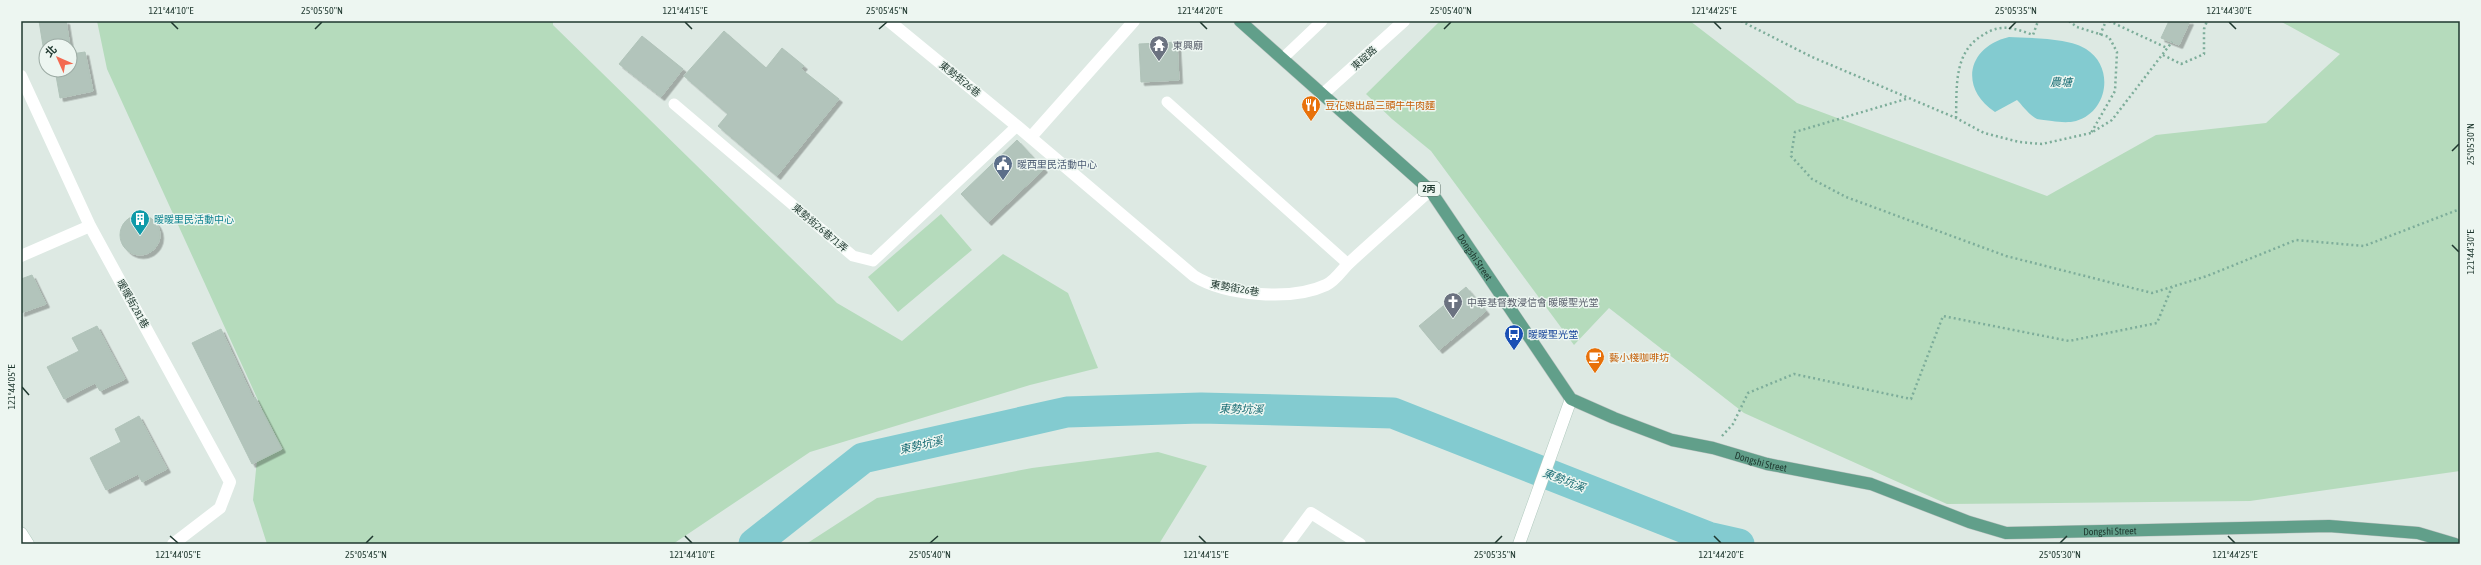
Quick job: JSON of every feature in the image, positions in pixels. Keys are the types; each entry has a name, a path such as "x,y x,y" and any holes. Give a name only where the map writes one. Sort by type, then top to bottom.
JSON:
{"main road":[{"name":"Dongshi Street","path":"1240,21 1324,94 1430,190 1571,399 1614,418 1672,440 1713,448 1767,464 1871,484 1970,522 2006,533 2329,526 2418,533 2455,544"}],"street":[{"name":"東勢街26巷","path":"889,21 1031,137 1194,276 1207,284 1238,291 1268,294 1305,292 1328,284 1430,190"},
{"path":"1031,137 1134,21"},
{"name":"東碇路","path":"1324,94 1404,21"},
{"name":"暖暖街281巷","path":"21,76 90,226 230,482 220,508 202,524 172,544"},
{"path":"21,256 90,226"},
{"path":"1519,544 1562,420 1571,399"},
{"path":"1288,544 1311,513 1360,544"},
{"path":"21,533 28,544"}],"lane":[{"path":"1283,58 1322,21"},
{"path":"1167,102 1348,264"},
{"name":"東勢街26巷71弄","path":"674,104 853,256 873,261 1017,126"}],"path":[{"path":"1741,21 1812,57 1906,99 1956,118 1984,134 2019,142 2042,144 2091,133 2112,120 2172,42"},
{"path":"1956,118 1958,67 1965,51 1976,38 1991,30 2009,28 2032,35 2038,21"},
{"path":"2069,21 2077,27 2109,37 2117,52 2115,91 2091,133"},
{"path":"2100,35 2106,21"},
{"path":"2109,21 2167,48"},
{"path":"2163,54 2181,64 2204,54 2204,29 2208,21"},
{"path":"1906,99 1795,132 1791,156 1812,179 1846,197 2006,256 2152,293 2207,276 2296,240 2364,246 2460,209"},
{"path":"1713,448 1733,424 1748,393 1794,374 1911,399 1943,316 2069,341 2157,323 2172,286"}],"green space":[{"path":"97,21 553,21 553,25 837,303 902,341 1003,254 1068,293 1098,368 1030,385 810,452 673,544 267,544 253,500 262,409 107,69"},
{"path":"1440,21 1690,21 1797,103 2047,196 2156,135 2266,123 2340,54 2280,21 2460,21 2460,471 2250,501 1947,504 1744,413 1609,308 1574,345 1431,151 1392,119 1366,94"},
{"path":"941,214 972,250 898,312 868,277"},
{"path":"1158,452 1207,466 1159,544 806,544 877,498 1032,468"}],"water":[{"name":"農塘","path":"2009,37 2038,38 2060,41 2079,45 2086,49 2095,57 2101,67 2104,77 2104,88 2101,99 2095,108 2087,116 2076,121 2067,122 2037,119 2028,113 2017,100 1995,112 1976,92 1973,80 1973,69 1977,59 1984,50 1995,42"}],"building":[{"path":"39,21 66,21 69,38 42,38"},
{"path":"2169,21 2190,21 2179,45 2161,38"},
{"path":"724,31 766,68 782,48 804,66 801,69 839,99 777,176 718,126 728,114 684,76"},
{"path":"642,36 683,69 661,97 619,64"},
{"name":"東興廟","path":"1177,42 1179,80 1141,82 1139,44"},
{"path":"85,52 93,91 60,98 56,78 78,78 78,53"},
{"name":"暖西里民活動中心","path":"1017,140 1044,169 988,222 961,194"},
{"name":"暖暖里民活動中心","path":"144,215 151,218 157,224 160,235 159,243 151,252 144,255 136,255 129,252 121,243 120,231 123,224 132,216"},
{"path":"32,275 46,304 21,313 21,279"},
{"name":"中華基督教浸信會 暖暖聖光堂","path":"1466,287 1486,311 1439,350 1419,326"},
{"path":"97,326 125,379 100,391 95,383 64,399 47,367 79,351 72,338"},
{"path":"221,329 253,398 255,397 282,449 252,464 192,343"},
{"path":"139,416 167,469 142,482 138,474 106,490 90,458 121,442 115,429"}],"waterway":[{"name":"東勢坑溪","path":"754,544 863,458 1067,412 1201,408 1393,413 1708,537 1739,544"}],"place":[{"name":"東興廟","path":"1159,62"},
{"name":"豆花娘出品三頭牛牛肉麵","path":"1311,122"},
{"name":"暖西里民活動中心","path":"1003,181"},
{"name":"暖暖里民活動中心","path":"140,236"},
{"name":"中華基督教浸信會 暖暖聖光堂","path":"1453,319"},
{"name":"暖暖聖光堂","path":"1514,351"},
{"name":"藝小棧咖啡坊","path":"1595,374"}]}
